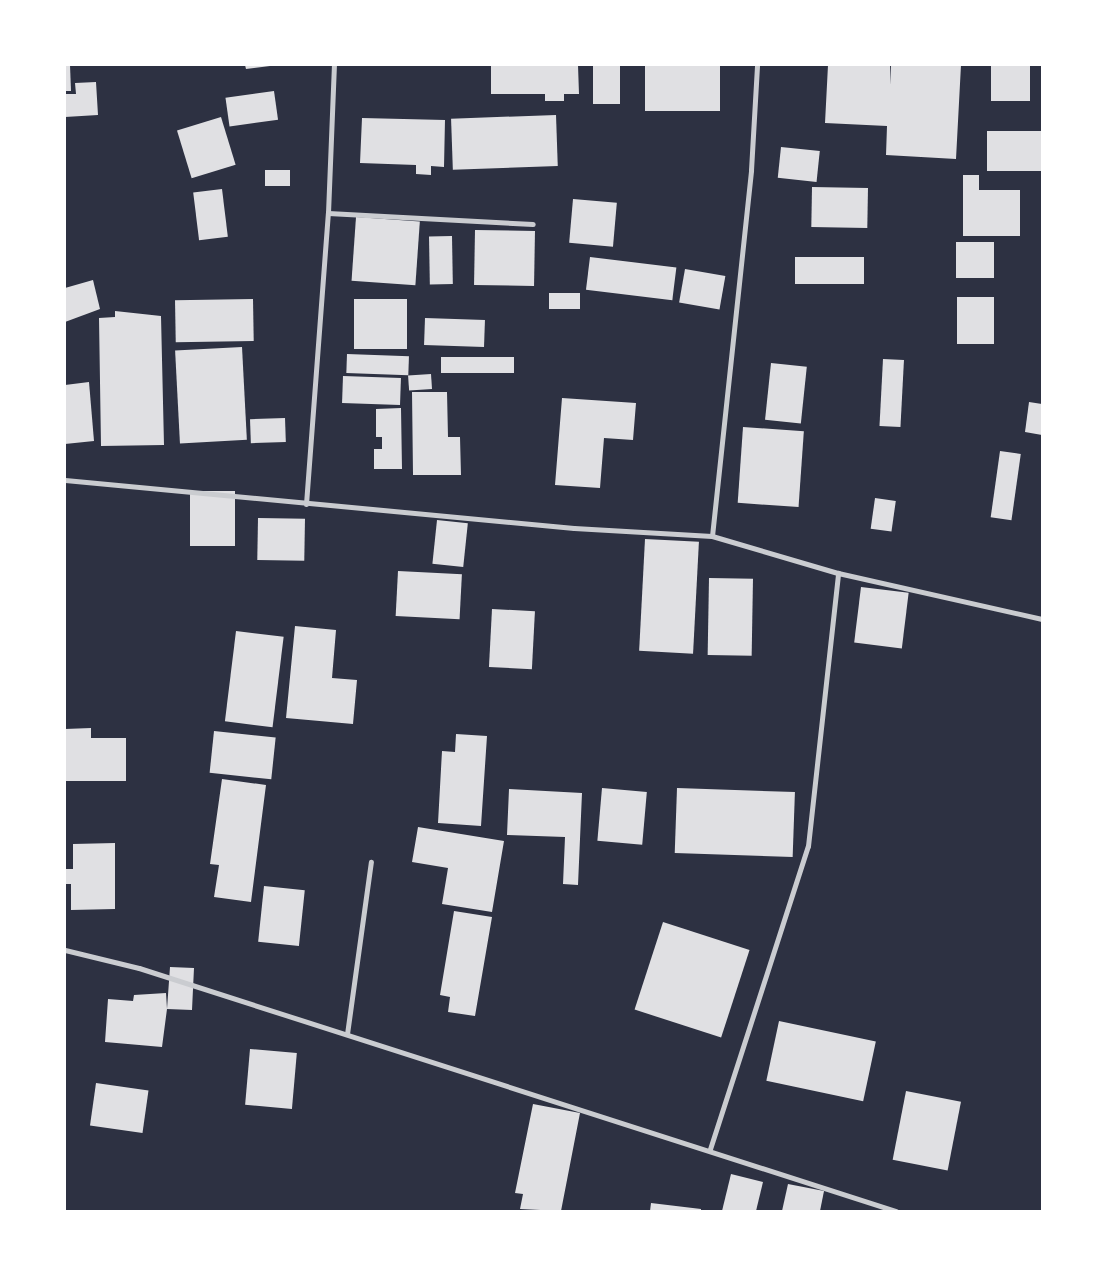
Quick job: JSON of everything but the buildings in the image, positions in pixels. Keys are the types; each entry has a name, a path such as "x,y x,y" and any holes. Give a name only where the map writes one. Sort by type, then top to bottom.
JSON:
{"street":[{"path":"306,504 328,213 334,65"},
{"path":"712,536 751,170 757,65"},
{"path":"328,213 534,224"},
{"path":"65,480 306,504 712,536 838,573 1042,620"},
{"path":"710,1150 808,846 838,573"},
{"path":"347,1034 370,862"},
{"path":"65,950 139,968 896,1211"}]}
